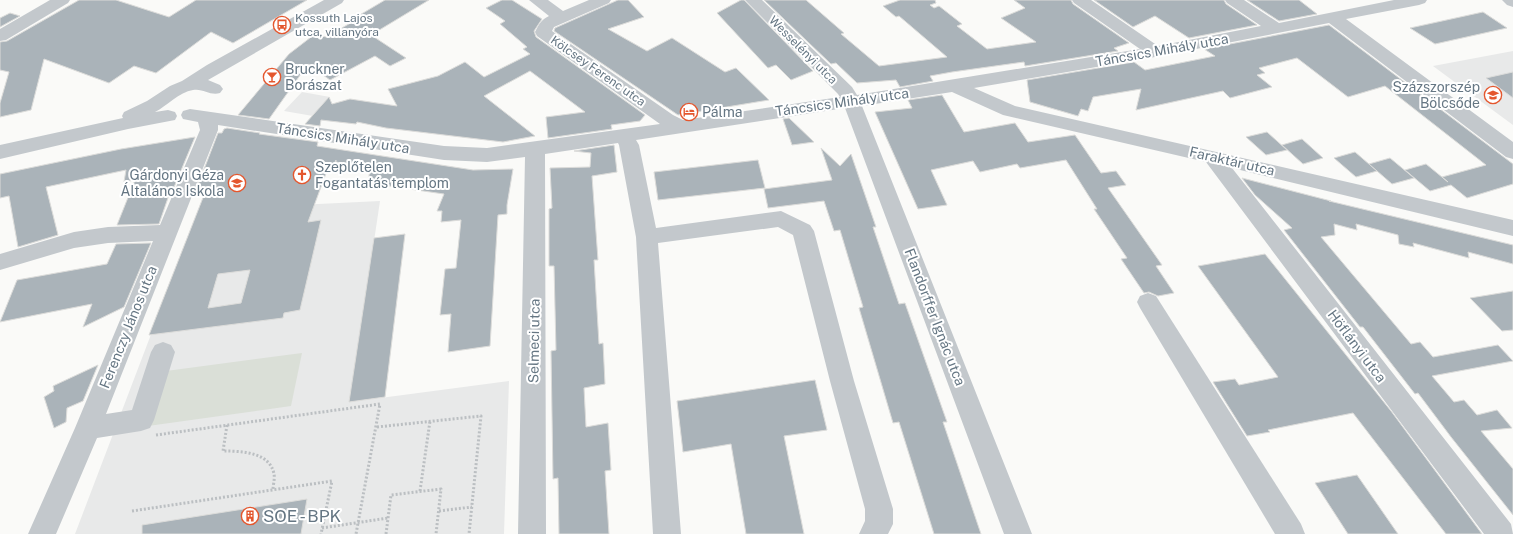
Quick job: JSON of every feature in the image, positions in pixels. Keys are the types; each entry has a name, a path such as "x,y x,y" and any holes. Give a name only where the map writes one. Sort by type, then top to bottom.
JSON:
{"street":[{"path":"0,36 62,0"},
{"path":"163,109 173,91 188,85 336,0"},
{"name":"Kölcsey Ferenc utca","path":"537,0 561,17 547,24 543,32 666,119 679,126"},
{"path":"561,17 603,0"},
{"name":"Wesselényi utca","path":"753,0 846,91 851,101"},
{"path":"1080,0 1155,52"},
{"path":"1233,0 1277,29"},
{"name":"Táncsics Mihály utca","path":"206,106 262,125 444,153 488,154 535,149 679,126 954,86 1155,52 1419,0"},
{"path":"1333,18 1513,152"},
{"path":"206,106 225,74 256,46"},
{"path":"188,85 202,84 206,106"},
{"name":"Faraktár utca","path":"954,86 1010,111 1513,228"},
{"name":"Flandorffer Ignác utca","path":"851,101 1018,534"},
{"path":"0,152 99,130 163,109 206,106"},
{"name":"Ferenczy János utca","path":"42,534 88,428 209,130 206,106"},
{"path":"624,135 629,145 647,237 667,534"},
{"name":"Selmeci utca","path":"532,534 535,149"},
{"name":"Höflányi utca","path":"1213,157 1503,528"},
{"path":"647,237 781,218 803,231 842,381 879,509 879,524 873,534"},
{"path":"0,262 74,240 108,235 166,233"},
{"path":"1148,302 1291,534"},
{"path":"88,428 141,420 164,352"}],"path":[{"path":"150,436 380,404 356,534"},
{"path":"376,427 481,416 469,534"},
{"path":"420,491 430,421"},
{"path":"227,425 223,451 240,451 255,454 268,464 274,473 273,490"},
{"path":"132,511 332,481 321,534"},
{"path":"386,534 391,495 441,489 436,534"},
{"path":"439,511 472,507"},
{"path":"322,528 388,518"}],"shaded area":[{"name":"Százszorszép Bölcsőde","path":"1513,51 1513,125 1433,66"},
{"path":"302,92 330,97 313,116 284,111"},
{"path":"224,129 309,142 277,206 380,201 350,402 509,381 504,534 75,534 206,190 192,191"},
{"path":"302,353 291,406 148,426 166,371"}],"building":[{"path":"79,0 116,0 169,17 196,0 307,0 233,43 211,32 156,73 134,66 109,83 44,59 31,110 0,117 0,103 9,72 0,70 0,42 7,41"},
{"path":"385,0 429,0 371,35 406,58 390,66 375,56 330,80 308,64 269,119 238,115 289,54 315,34 326,37 361,17 358,16"},
{"path":"502,0 512,0 542,19 534,31 536,37 645,115 640,121 611,125 612,129 548,138 546,117 585,112 530,71 484,96 535,136 503,142 386,128 357,122 356,124 321,120 320,126 305,124 329,97 332,104 350,99 397,106 388,89 438,76 465,62 484,77 530,54 523,49 527,47 500,24 505,21 486,8"},
{"path":"618,0 628,0 644,17 608,29 647,51 672,38 725,72 736,68 769,100 678,115 554,31 555,28"},
{"path":"741,0 744,0 813,71 791,80 776,65 768,68 717,13"},
{"path":"764,0 806,0 844,33 841,34 879,66 947,57 899,16 896,17 883,6 900,0 935,0 936,3 930,5 934,8 939,6 962,24 957,26 987,49 1036,42 1001,18 1025,8 1014,0 1071,0 1073,4 1129,43 1114,48 1118,51 1025,66 1024,62 952,72 930,76 933,81 900,87 896,80 857,83 836,63 831,64"},
{"path":"1094,0 1224,0 1226,4 1257,25 1189,38 1155,16 1133,27"},
{"path":"1247,0 1299,0 1317,14 1279,21"},
{"path":"1483,12 1507,28 1435,44 1410,28"},
{"path":"10,13 20,16 0,27 0,18"},
{"path":"1329,25 1513,164 1513,184 1467,198 1451,185 1430,191 1405,170 1426,164 1448,182 1442,177 1486,165 1385,86 1348,97 1297,58 1259,68 1265,73 1257,75 1272,87 1230,98 1223,91 1136,110 1141,89 1093,97 1088,111 1081,109 1078,116 1030,102 1027,80 1134,62 1145,70 1215,56 1204,49"},
{"path":"1513,72 1513,98 1486,78"},
{"path":"942,95 964,132 1015,123 1028,142 1075,135 1101,173 1116,171 1126,185 1108,188 1162,265 1156,266 1174,293 1158,296 1149,292 1144,293 1121,259 1127,258 1094,209 1097,209 1066,160 1020,168 1017,164 980,172 973,161 931,170 947,205 918,209 875,112 912,108 908,100"},
{"path":"789,118 814,142 792,145 783,119"},
{"path":"227,128 318,142 317,146 473,170 513,169 507,214 498,215 490,346 448,352 451,314 440,315 445,269 456,268 461,220 441,222 442,211 437,211 444,194 368,183 370,169 336,162 336,160 332,168 328,168 308,222 321,220 300,310 284,313 283,318 149,335 206,190 196,190 218,133 222,133 224,129","holes":["250,270 241,303 208,308 218,274"]},
{"path":"1267,132 1287,150 1266,155 1246,137"},
{"path":"195,137 172,192 170,192 159,224 117,225 135,180 124,182 126,170 46,187 58,235 18,247 9,196 0,198 0,174 121,149"},
{"path":"1302,139 1323,158 1303,164 1282,145"},
{"path":"614,145 617,172 592,176 598,260 594,260 599,344 603,343 605,384 584,388 586,427 608,423 611,470 605,471 609,534 559,534 558,478 553,479 551,351 556,350 554,266 549,266 549,209 552,208 550,168 590,167 591,153 574,151"},
{"path":"821,148 840,166 851,154 876,227 873,227 899,304 905,303 947,422 943,422 981,534 934,534 899,422 893,423 859,308 863,307 840,230 834,231 824,201 768,208 764,189 832,180"},
{"path":"1355,152 1377,171 1356,177 1334,158"},
{"path":"1390,158 1414,178 1392,184 1369,164"},
{"path":"758,160 765,188 658,200 654,172"},
{"path":"1242,178 1331,201 1329,201 1513,245 1513,264 1468,252 1469,258 1413,243 1414,247 1399,244 1398,235 1356,224 1357,230 1334,224 1335,235 1321,237 1411,344 1420,342 1433,357 1498,345 1513,361 1432,376 1454,402 1464,400 1477,415 1497,410 1512,428 1481,431 1513,469 1513,515 1418,393 1415,394 1284,230 1292,228 1255,195"},
{"path":"405,234 385,397 349,402 374,238"},
{"path":"151,243 124,307 83,327 92,304 0,322 17,280 107,264 116,244"},
{"path":"1265,254 1391,411 1482,534 1446,534 1353,413 1268,430 1270,432 1247,436 1213,382 1235,379 1239,385 1278,377 1198,266"},
{"path":"1513,291 1513,330 1502,331 1470,298"},
{"path":"98,365 83,401 67,408 66,422 54,428 44,397 54,391 53,386"},
{"path":"815,380 827,430 784,436 804,534 746,534 731,444 683,452 677,401"},
{"path":"1357,475 1398,534 1348,534 1315,483"},
{"name":"SOE - BPK","path":"307,499 301,534 142,534 142,525"}],"place":[{"name":"Kossuth Lajos utca, villanyóra","path":"282,25"},
{"name":"Bruckner Borászat","path":"272,77"},
{"name":"Százszorszép Bölcsőde","path":"1493,95"},
{"name":"Pálma","path":"689,112"},
{"name":"Szeplőtelen Fogantatás templom","path":"302,175"},
{"name":"Gárdonyi Géza Általános Iskola","path":"237,183"},
{"name":"SOE - BPK","path":"250,516"}]}
